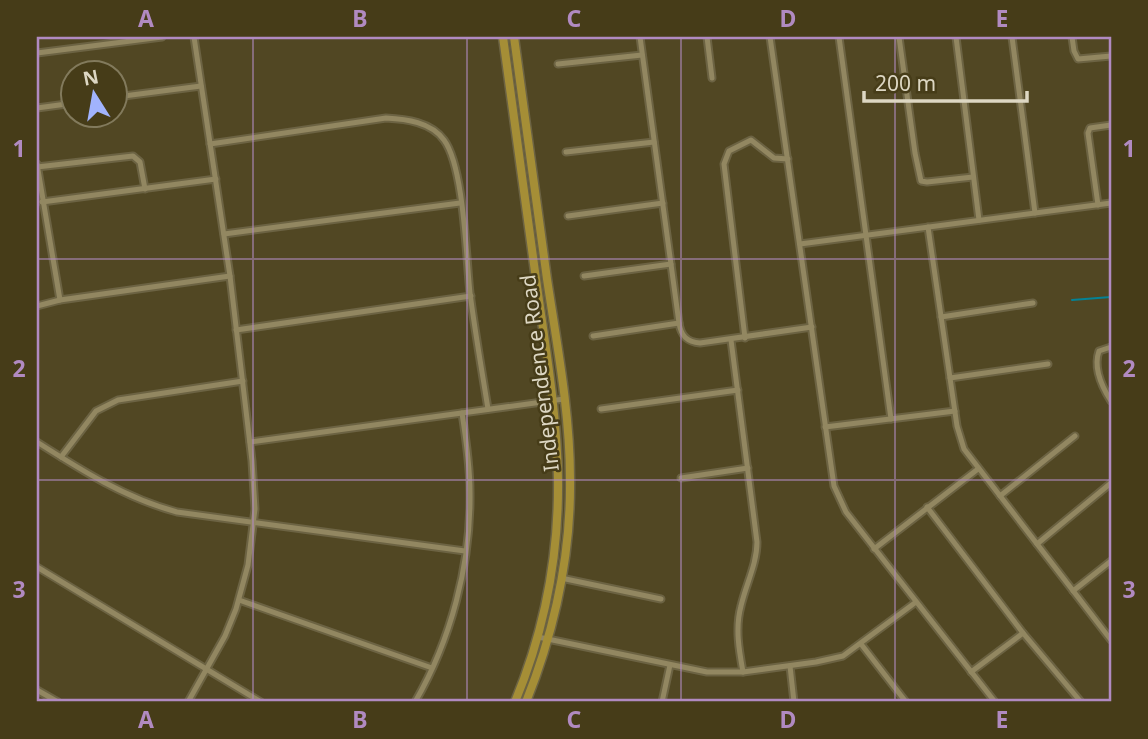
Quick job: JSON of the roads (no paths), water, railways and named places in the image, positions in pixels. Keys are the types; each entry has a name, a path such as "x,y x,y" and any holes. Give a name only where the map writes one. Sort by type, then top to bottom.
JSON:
{"main road":[{"name":"Independence Road","path":"503,37 552,401 558,478 558,510 551,572 538,637 515,702"},
{"name":"Independence Road","path":"514,37 564,399 570,478 561,578 548,639 526,702"}],"street":[{"path":"37,53 162,37"},
{"path":"188,702 225,636 239,600 248,565 254,522 254,486 243,381 194,37"},
{"path":"640,37 679,323 683,336 693,342 731,340 812,327"},
{"path":"706,37 712,79"},
{"path":"770,37 831,474 838,499 874,550 995,702"},
{"path":"839,37 891,419"},
{"path":"899,37 912,139 921,181 973,177"},
{"path":"956,37 979,220"},
{"path":"1012,37 1035,213"},
{"path":"1072,37 1074,51 1079,59 1111,57"},
{"path":"558,64 642,55"},
{"path":"130,95 201,86"},
{"path":"37,108 60,105"},
{"path":"210,144 386,118 425,125 437,133 446,142 453,164 488,410"},
{"path":"1098,205 1088,133 1090,128 1111,125"},
{"path":"745,338 724,164 729,151 751,140 774,158 788,159"},
{"path":"566,152 654,142"},
{"path":"60,300 37,166 134,156 140,162 145,189"},
{"path":"42,202 216,179"},
{"path":"224,234 460,203"},
{"path":"568,216 663,203"},
{"path":"800,244 1111,203"},
{"path":"928,227 959,437 978,469 1111,640"},
{"path":"584,276 671,264"},
{"path":"37,306 60,300 230,276"},
{"path":"236,330 471,296"},
{"path":"942,317 1033,303"},
{"path":"593,336 679,323"},
{"path":"731,340 757,546 738,622 743,672"},
{"path":"1111,347 1099,351 1097,356 1101,383 1111,401"},
{"path":"950,378 1048,364"},
{"path":"61,457 96,411 118,400 243,381"},
{"path":"601,409 738,390"},
{"path":"250,442 564,399"},
{"path":"825,427 955,411"},
{"path":"415,702 441,649 458,590 468,535 470,489 462,413"},
{"path":"1000,496 1076,436"},
{"path":"37,442 118,490 152,505 177,512 465,551"},
{"path":"681,478 748,468"},
{"path":"874,550 978,469"},
{"path":"1037,544 1111,483"},
{"path":"927,507 1023,633 1081,702"},
{"path":"1073,591 1111,561"},
{"path":"37,567 261,702"},
{"path":"561,578 661,599"},
{"path":"239,600 432,668"},
{"path":"538,637 707,673 743,672 833,659 861,644 916,602"},
{"path":"971,673 1023,633"},
{"path":"861,644 906,702"},
{"path":"663,702 670,665"},
{"path":"790,666 794,702"},
{"path":"37,690 58,702"}],"waterway":[{"path":"1072,300 1111,297"}]}
